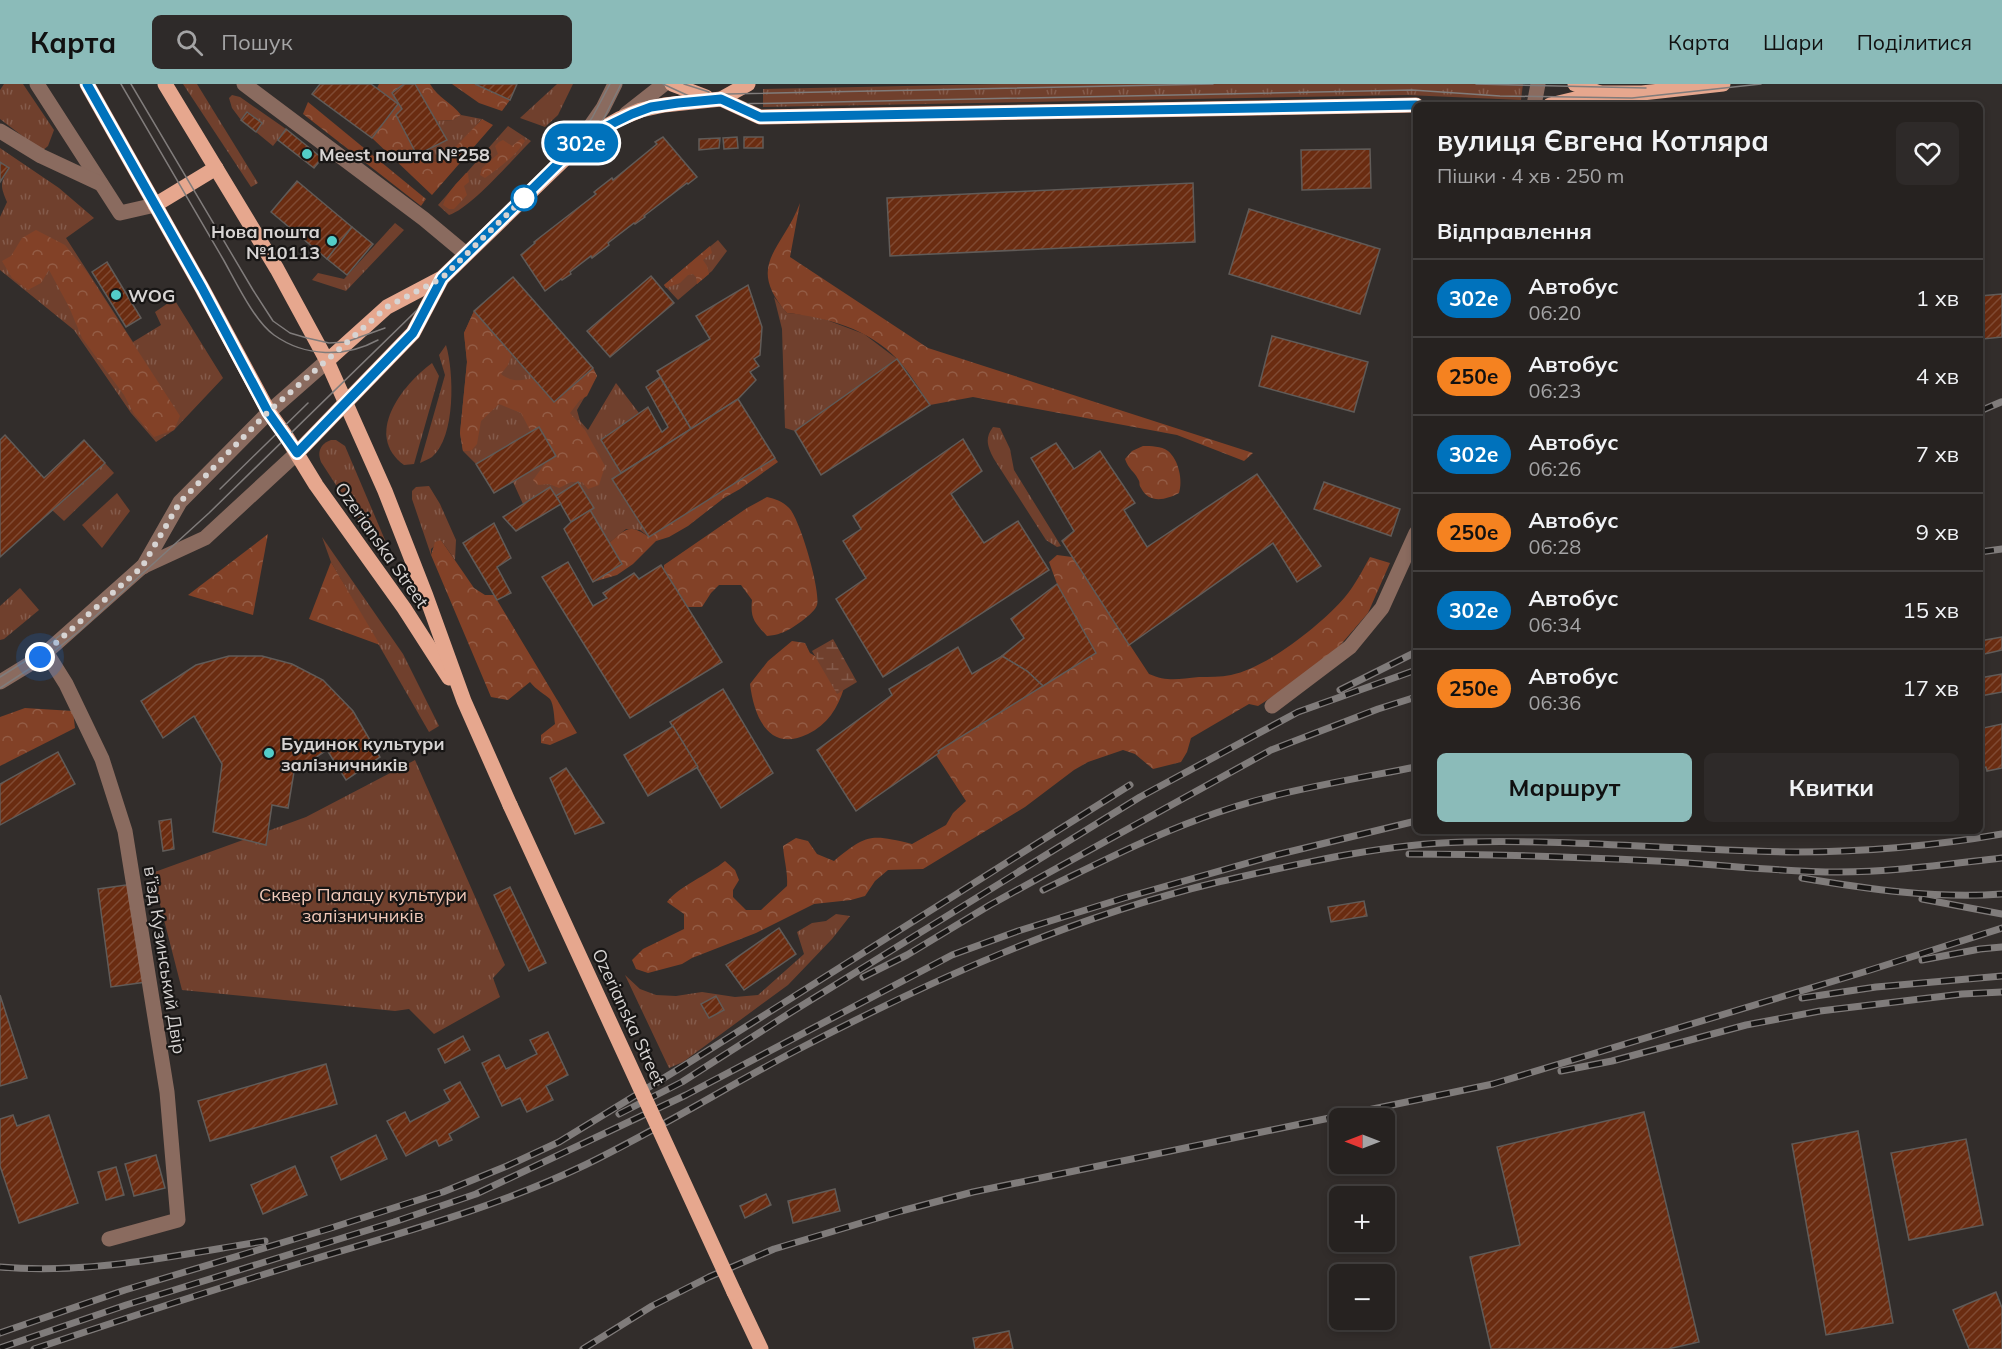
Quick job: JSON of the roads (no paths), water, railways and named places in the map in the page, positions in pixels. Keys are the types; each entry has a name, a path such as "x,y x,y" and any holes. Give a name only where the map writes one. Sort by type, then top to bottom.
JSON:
{"main road":[{"name":"Ozerianska Street","path":"87,84 202,288 268,412 316,485 404,608 464,701"},
{"name":"Ozerianska Street","path":"165,84 285,282 347,403 426,596 464,701 760,1349"},
{"path":"672,84 689,92 718,99 760,117 1413,105"},
{"path":"297,453 413,333 442,278 575,148 619,119 651,107 718,99 748,84"},
{"path":"1575,84 1600,93"},
{"path":"1562,102 1600,93 1642,93 1723,84"},
{"path":"154,205 216,168"},
{"path":"327,361 387,307 442,278"}],"street":[{"path":"37,84 120,213 154,205"},
{"path":"244,84 424,219 466,254"},
{"path":"575,148 603,108 615,84"},
{"path":"619,119 664,84"},
{"path":"1535,102 1538,84"},
{"path":"0,131 41,156 101,184"},
{"path":"142,567 180,502 268,412 327,361"},
{"path":"0,682 46,652 142,567 205,538 297,453"},
{"path":"1272,706 1350,647 1382,608 1413,539"},
{"name":"в’їзд Кузинський Двір","path":"46,652 66,684 102,759 125,831 166,1092 178,1220 109,1239"}],"tram line":[{"path":"121,84 246,300 267,329 299,348 325,353 352,350 378,340"},
{"path":"131,84 273,321 290,333 329,343 346,342 385,328"},
{"path":"467,248 569,147 592,118 610,84"},
{"path":"602,122 621,84"},
{"path":"663,84 689,96"},
{"path":"684,84 709,92"},
{"path":"584,136 603,123 636,107 669,99 727,94 1213,84"},
{"path":"1476,84 1646,88"},
{"path":"0,688 43,660 78,632 209,513 578,153 597,139 632,120 668,110 732,104 1412,90 1500,96 1632,98 1761,84"},
{"path":"220,489 308,403"},
{"path":"0,677 38,653 63,633"}],"railway":[{"path":"1983,410 2001,402"},
{"path":"1983,552 2002,549"},
{"path":"1340,690 1413,654"},
{"path":"619,1114 682,1082 1140,797 1298,712 1413,671"},
{"path":"863,977 907,955 990,905 1271,750 1413,698"},
{"path":"1043,890 1161,834 1228,809 1308,788 1413,768"},
{"path":"0,1333 125,1290 443,1192 559,1142 1130,785"},
{"path":"0,1348 126,1305 394,1222 476,1194 686,1095 952,955 1018,931 1124,898 1276,855 1413,822"},
{"path":"34,1349 207,1292 450,1218 518,1194 612,1152 795,1051 897,1000 1055,932 1163,896 1340,856 1433,844 1547,842 1822,852 1925,845 2002,834"},
{"path":"1409,854 1594,858 1838,872 1900,869 2002,858"},
{"path":"1802,878 1927,894 2002,894"},
{"path":"1922,899 2002,914"},
{"path":"583,1349 652,1306 709,1277 774,1249 901,1211 973,1192 1493,1084 2002,928"},
{"path":"1922,960 2002,947"},
{"path":"1802,998 1876,987 2002,976"},
{"path":"1561,1071 1612,1061 1746,1025 1820,1011 1962,994 2002,992"},
{"path":"0,1267 33,1269 100,1266 265,1241"}],"place":[{"name":"Meest пошта №258","path":"307,154"},
{"name":"Нова пошта №10113","path":"332,241"},
{"name":"WOG","path":"116,295"},
{"name":"Будинок культури залізничників","path":"269,753"}],"park label":[{"name":"Сквер Палацу культури залізничників","path":"363,904"}]}
